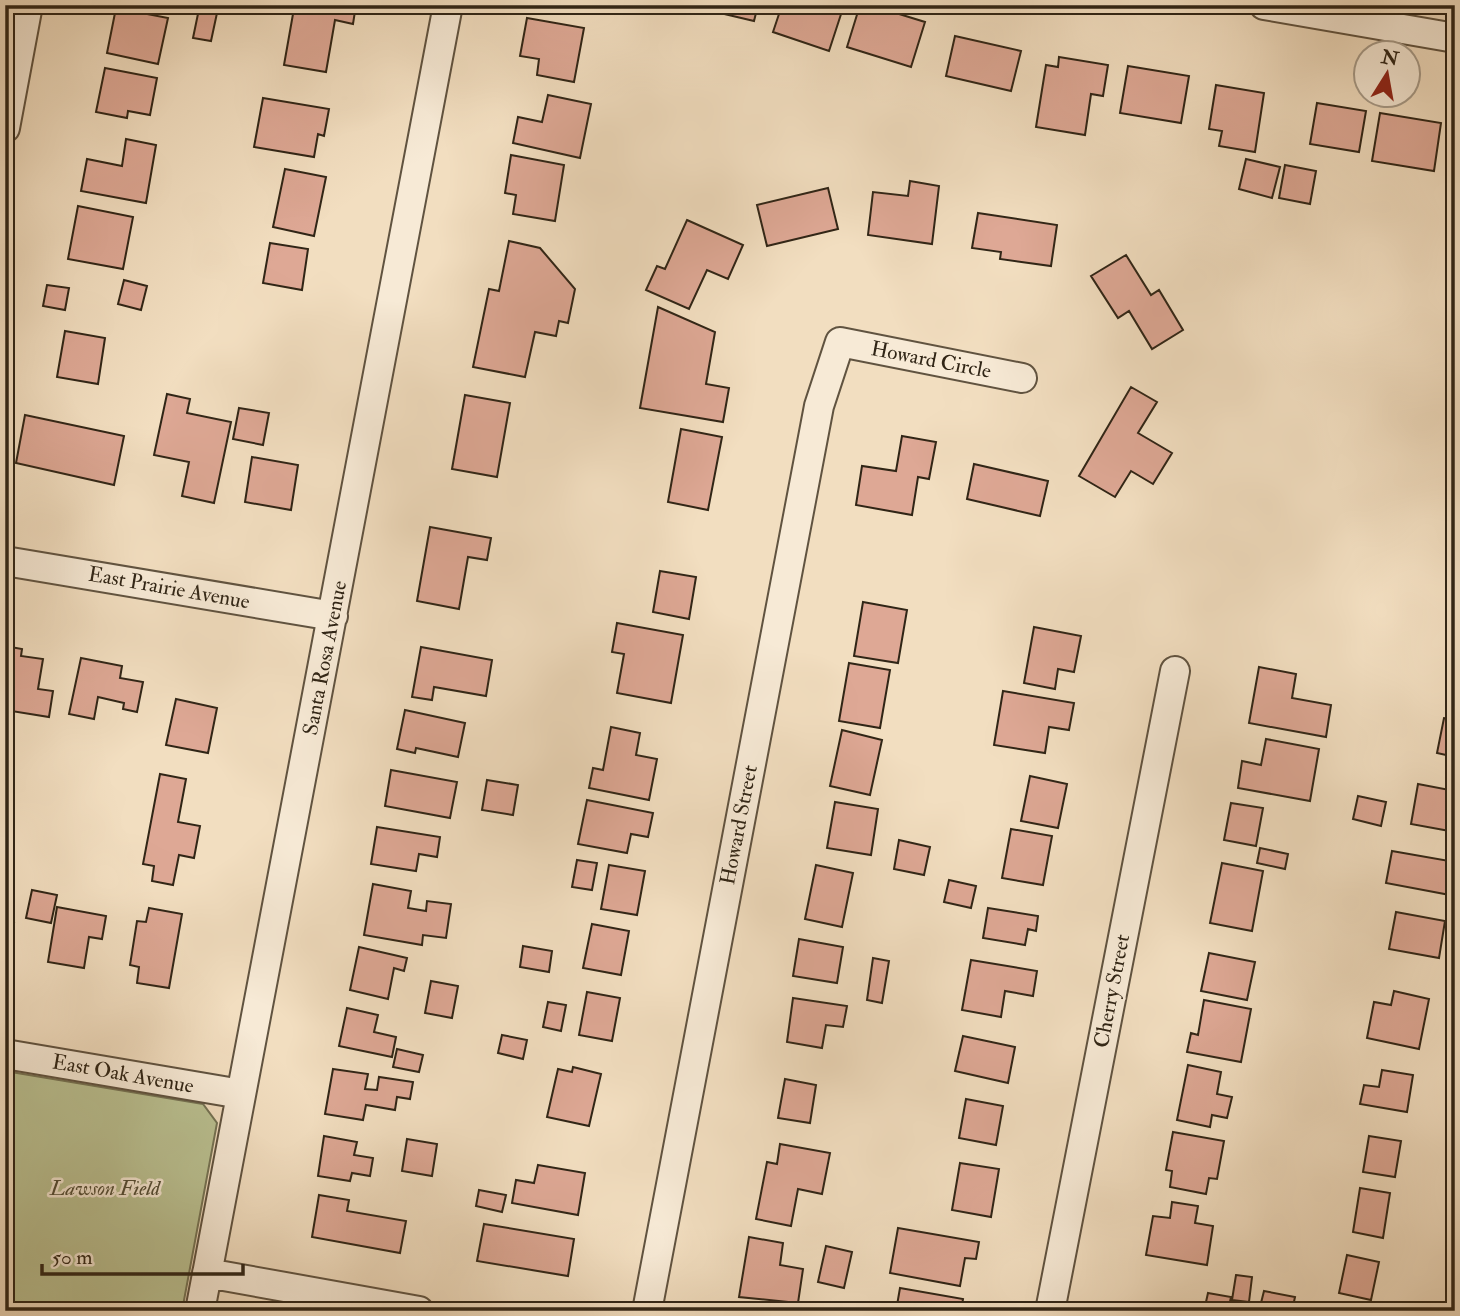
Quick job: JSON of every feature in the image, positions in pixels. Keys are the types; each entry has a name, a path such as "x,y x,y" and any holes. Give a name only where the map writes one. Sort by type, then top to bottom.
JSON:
{"street":[{"path":"5,128 28,5"},
{"name":"Santa Rosa Avenue","path":"200,1311 448,5"},
{"path":"1264,5 1455,38"},
{"name":"Howard Circle","path":"840,342 1022,378"},
{"name":"Howard Street","path":"647,1311 819,407 840,342"},
{"name":"East Prairie Avenue","path":"5,561 333,615"},
{"name":"Cherry Street","path":"1050,1311 1175,671"},
{"name":"East Oak Avenue","path":"5,1054 241,1094"},
{"path":"207,1273 419,1311"}],"green space":[{"name":"Lawson Field","path":"5,1071 203,1104 217,1123 182,1311 5,1311"}],"building":[{"path":"286,5 356,5 353,24 335,20 326,72 284,65 293,14 285,13"},
{"path":"722,5 758,5 754,21 720,13"},
{"path":"770,5 844,5 829,51 773,32 779,14 768,11"},
{"path":"860,5 870,5 925,22 911,67 847,47"},
{"path":"116,8 168,18 158,64 107,53"},
{"path":"199,9 217,13 211,41 193,38"},
{"path":"527,18 584,28 574,82 537,75 539,59 520,56"},
{"path":"955,36 1021,51 1011,91 946,76"},
{"path":"1059,57 1108,65 1103,96 1091,94 1085,135 1036,127 1046,65 1058,67"},
{"path":"1128,66 1189,76 1181,123 1120,113"},
{"path":"105,68 157,78 150,115 128,111 127,118 96,112"},
{"path":"1216,85 1264,93 1255,152 1219,146 1222,131 1209,129"},
{"path":"548,95 591,104 580,158 513,143 518,117 542,122"},
{"path":"263,98 329,109 324,136 318,134 314,157 254,147"},
{"path":"1317,103 1366,111 1359,152 1310,144"},
{"path":"1380,113 1441,123 1434,171 1372,161"},
{"path":"126,139 156,145 146,203 81,191 87,159 122,166"},
{"path":"511,155 564,165 555,221 513,214 516,195 505,193"},
{"path":"1246,159 1280,167 1272,198 1239,189"},
{"path":"1285,165 1316,171 1310,204 1279,198"},
{"path":"285,169 326,177 314,236 273,227"},
{"path":"910,181 939,186 932,244 868,235 873,192 908,196"},
{"path":"828,188 838,229 767,246 757,205"},
{"path":"78,206 133,217 123,269 68,259"},
{"path":"978,213 1057,225 1051,266 1000,259 1001,252 972,248"},
{"path":"687,220 743,245 728,279 707,270 689,309 646,290 657,266 665,269"},
{"path":"509,241 540,248 575,289 568,323 559,321 556,336 535,332 525,377 473,367 489,289 499,291"},
{"path":"270,243 308,249 302,290 263,283"},
{"path":"1126,255 1151,295 1159,290 1183,330 1152,349 1129,311 1118,318 1091,276"},
{"path":"124,280 147,286 141,310 118,304"},
{"path":"47,285 69,288 65,310 43,306"},
{"path":"658,307 715,332 706,384 729,388 723,422 640,408"},
{"path":"65,331 105,338 98,384 57,377"},
{"path":"1131,387 1157,402 1138,433 1172,453 1153,484 1131,471 1115,497 1079,476"},
{"path":"167,394 190,399 187,413 231,422 214,503 182,496 189,462 154,455"},
{"path":"465,395 510,403 497,477 452,469"},
{"path":"239,408 269,413 263,445 233,439"},
{"path":"25,415 124,436 114,485 16,463"},
{"path":"681,429 722,437 708,510 668,502"},
{"path":"902,436 936,442 929,479 918,477 912,515 856,505 862,466 896,471"},
{"path":"252,457 298,465 291,510 245,502"},
{"path":"974,464 1048,481 1040,516 967,499"},
{"path":"430,527 491,538 487,560 468,557 459,609 417,601"},
{"path":"660,571 696,577 689,619 653,612"},
{"path":"863,602 907,610 898,663 854,656"},
{"path":"617,623 683,635 671,703 617,693 624,654 612,652"},
{"path":"1034,627 1081,636 1074,672 1058,669 1055,689 1024,683"},
{"path":"5,646 22,649 21,656 43,659 38,689 53,691 49,717 5,710"},
{"path":"421,647 492,660 486,696 434,687 432,700 412,697"},
{"path":"81,658 122,666 120,678 143,682 137,712 123,709 124,703 98,697 94,719 69,714"},
{"path":"849,663 890,670 880,728 839,721"},
{"path":"1259,667 1296,674 1292,698 1331,705 1326,737 1249,723"},
{"path":"1003,691 1074,703 1069,730 1049,727 1045,753 994,745"},
{"path":"176,699 217,708 208,753 166,745"},
{"path":"1455,708 1455,757 1437,753 1444,718 1452,719"},
{"path":"405,710 465,723 458,757 416,748 415,753 397,749"},
{"path":"611,727 640,733 636,755 657,759 649,800 589,788 593,768 603,770"},
{"path":"842,730 882,740 870,795 830,786"},
{"path":"1266,739 1319,749 1310,801 1238,788 1242,761 1261,765"},
{"path":"391,770 457,782 450,818 385,806"},
{"path":"160,774 186,779 178,822 200,826 194,858 179,855 173,885 152,881 154,866 143,864"},
{"path":"1030,776 1067,784 1058,828 1021,821"},
{"path":"487,780 518,785 513,815 482,810"},
{"path":"1418,784 1455,791 1455,832 1411,824"},
{"path":"1358,796 1386,802 1381,826 1353,819"},
{"path":"587,800 653,813 648,837 631,834 627,853 578,844"},
{"path":"835,802 878,809 871,855 827,848"},
{"path":"1231,803 1263,808 1256,846 1224,840"},
{"path":"377,827 440,837 437,857 419,854 416,871 371,864"},
{"path":"1011,829 1052,836 1043,885 1002,878"},
{"path":"899,840 930,847 924,875 894,869"},
{"path":"1260,848 1288,854 1285,869 1257,863"},
{"path":"1392,851 1455,862 1450,895 1386,883"},
{"path":"577,860 597,863 592,890 572,887"},
{"path":"1222,863 1263,871 1252,931 1210,923"},
{"path":"609,865 645,871 637,915 601,909"},
{"path":"816,865 853,873 842,927 805,919"},
{"path":"949,880 976,886 971,908 944,902"},
{"path":"373,884 411,891 408,908 426,911 427,901 451,904 446,938 423,935 422,945 364,935"},
{"path":"32,890 57,895 51,923 26,918"},
{"path":"57,907 106,916 102,939 89,937 84,968 48,962"},
{"path":"149,908 182,914 169,988 137,983 139,967 130,965 137,921 146,922"},
{"path":"988,908 1038,916 1036,931 1028,929 1025,945 983,938"},
{"path":"1396,912 1445,921 1439,958 1389,949"},
{"path":"5,922 14,923 8,959 5,958"},
{"path":"592,924 629,931 621,975 583,968"},
{"path":"799,939 843,947 837,983 793,976"},
{"path":"523,946 552,951 549,972 520,967"},
{"path":"359,947 407,958 404,971 394,968 388,999 350,990"},
{"path":"1209,953 1255,962 1247,1000 1201,991"},
{"path":"873,958 889,961 882,1003 867,1000"},
{"path":"971,960 1037,971 1033,996 1005,991 1001,1017 962,1010"},
{"path":"431,981 458,986 452,1018 425,1013"},
{"path":"1394,991 1429,999 1419,1049 1367,1038 1374,1002 1391,1005"},
{"path":"587,992 620,998 612,1041 579,1035"},
{"path":"793,998 847,1006 843,1027 826,1025 822,1048 787,1042"},
{"path":"1204,1000 1251,1009 1241,1062 1187,1052 1191,1033 1198,1035"},
{"path":"548,1002 566,1005 561,1031 543,1027"},
{"path":"347,1008 378,1015 374,1032 396,1037 392,1057 339,1046"},
{"path":"502,1035 527,1040 523,1059 498,1053"},
{"path":"963,1036 1015,1047 1008,1083 955,1071"},
{"path":"397,1049 423,1055 419,1072 393,1067"},
{"path":"1188,1065 1221,1072 1217,1094 1232,1097 1227,1118 1212,1115 1210,1127 1177,1120"},
{"path":"573,1067 601,1074 589,1126 547,1117 558,1069 572,1072"},
{"path":"333,1069 368,1074 365,1089 377,1090 379,1077 413,1082 410,1099 397,1097 395,1110 366,1105 363,1120 325,1114"},
{"path":"1382,1070 1413,1075 1407,1112 1360,1104 1364,1085 1379,1087"},
{"path":"785,1079 816,1085 810,1123 778,1118"},
{"path":"966,1099 1003,1106 996,1145 959,1138"},
{"path":"1173,1132 1224,1141 1217,1179 1209,1178 1206,1194 1170,1187 1172,1171 1166,1170"},
{"path":"324,1136 357,1142 354,1155 373,1158 370,1176 352,1173 350,1181 318,1176"},
{"path":"1369,1136 1401,1141 1395,1177 1363,1172"},
{"path":"407,1139 437,1144 432,1176 402,1171"},
{"path":"780,1144 830,1153 822,1194 798,1189 791,1226 756,1219 767,1162 777,1164"},
{"path":"960,1163 999,1169 991,1217 952,1210"},
{"path":"538,1165 585,1173 578,1215 512,1203 516,1180 534,1183"},
{"path":"1360,1188 1390,1193 1383,1238 1353,1232"},
{"path":"479,1190 506,1195 502,1212 476,1206"},
{"path":"319,1195 349,1200 347,1211 406,1221 400,1253 312,1237"},
{"path":"1172,1202 1198,1206 1195,1223 1213,1226 1207,1265 1146,1255 1153,1216 1170,1218"},
{"path":"484,1224 574,1239 568,1276 477,1261"},
{"path":"898,1228 979,1242 976,1259 965,1258 960,1286 890,1273"},
{"path":"749,1237 783,1243 780,1265 803,1269 798,1303 739,1297"},
{"path":"826,1246 852,1252 844,1288 818,1282"},
{"path":"1347,1255 1379,1262 1371,1300 1339,1293"},
{"path":"1236,1275 1252,1277 1249,1302 1232,1300"},
{"path":"900,1288 963,1299 961,1311 896,1311"},
{"path":"1264,1291 1295,1297 1292,1311 1259,1311"},
{"path":"1208,1293 1231,1297 1228,1311 1204,1311"}]}
